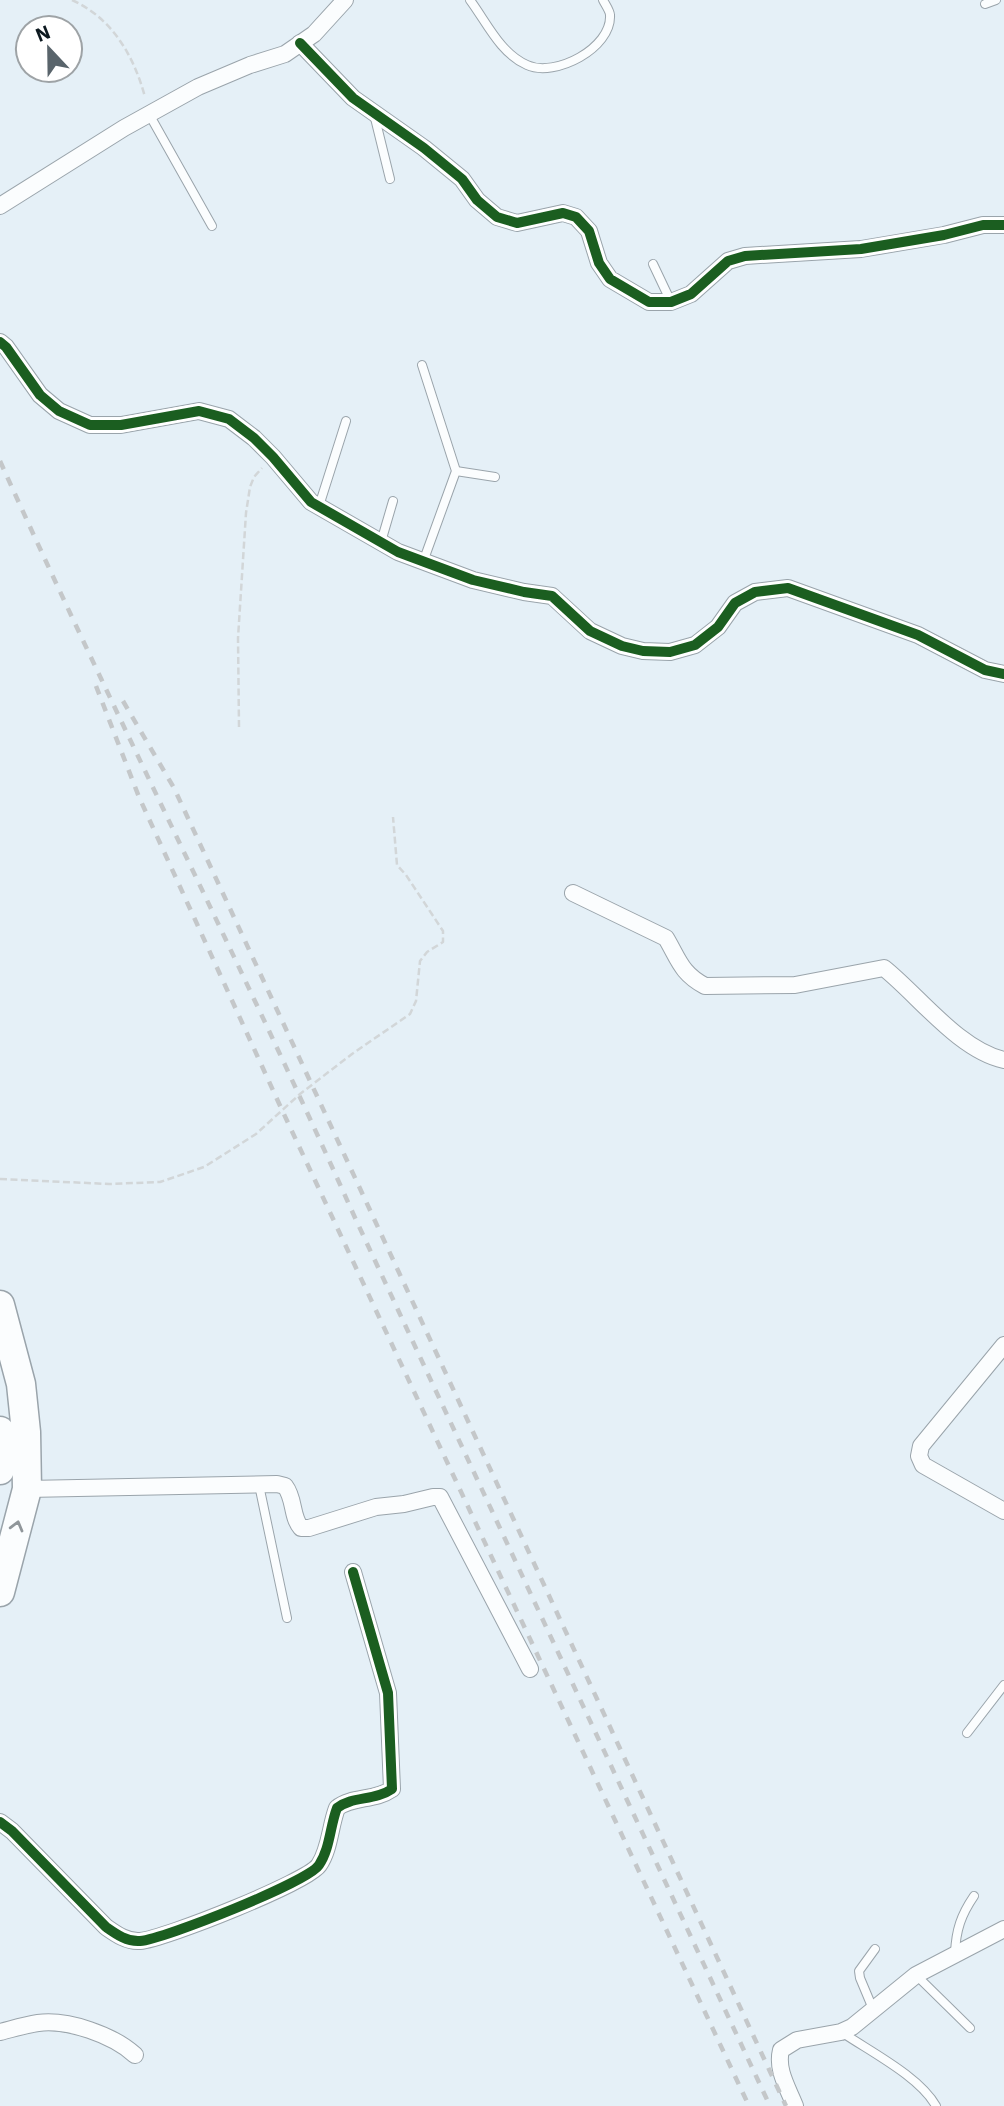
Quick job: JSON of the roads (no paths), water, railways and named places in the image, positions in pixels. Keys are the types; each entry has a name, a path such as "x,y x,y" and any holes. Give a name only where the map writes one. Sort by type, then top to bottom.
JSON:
{"highway":[{"path":"0,1305 21,1384 26,1432 14,1489 0,1592"},
{"path":"0,1431 0,1471"}],"street":[{"path":"0,206 149,114 250,65 285,54 314,34 345,0"},
{"path":"300,43 353,98 406,134 453,172 477,200 497,216 517,223 563,212 576,217 589,231 599,262 610,279 649,302 671,302 691,294 728,261 745,256 861,249 944,235 983,225 1004,225"},
{"path":"0,342 40,395 59,411 90,425 121,425 199,411 229,419 272,457 311,502 398,552 423,562 473,580 552,596 590,631 622,646 643,651 670,652 695,645 718,627 735,603 755,592 788,588 918,635 985,670 1004,674"},
{"path":"573,893 666,938 674,956 692,979 705,986 795,985 884,968 951,1031 995,1058 1004,1060"},
{"path":"1004,1345 920,1446 919,1456 923,1465 1004,1511"},
{"path":"14,1489 285,1486 290,1493 301,1528 309,1528 376,1507 440,1497 530,1669"},
{"path":"0,1822 44,1862 106,1927 121,1937 139,1942 174,1931 292,1884 318,1867 337,1808 344,1803 385,1794 392,1789 388,1693 353,1572"},
{"path":"795,2106 778,2061 781,2050 797,2040 841,2032 852,2026 916,1975 1004,1928"},
{"path":"0,2032 40,2023 82,2028 122,2043 135,2055"}],"lane":[{"path":"470,0 507,52 525,65 540,70 561,66 586,54 605,32 610,15 603,0"},
{"path":"985,4 996,0"},
{"path":"373,111 390,179"},
{"path":"149,114 212,226"},
{"path":"653,264 671,302"},
{"path":"422,365 456,471 423,562"},
{"path":"319,506 346,421"},
{"path":"456,471 495,477"},
{"path":"381,542 393,501"},
{"path":"259,1485 287,1618"},
{"path":"967,1733 1004,1685"},
{"path":"955,1953 956,1930 964,1910 974,1896"},
{"path":"873,2009 859,1971 875,1950"},
{"path":"916,1975 970,2028"},
{"path":"841,2032 906,2075 931,2097 936,2106"}],"railway":[{"path":"0,461 770,2106"},
{"path":"96,686 139,797 282,1110 749,2106"},
{"path":"123,701 174,788 786,2106"}]}
